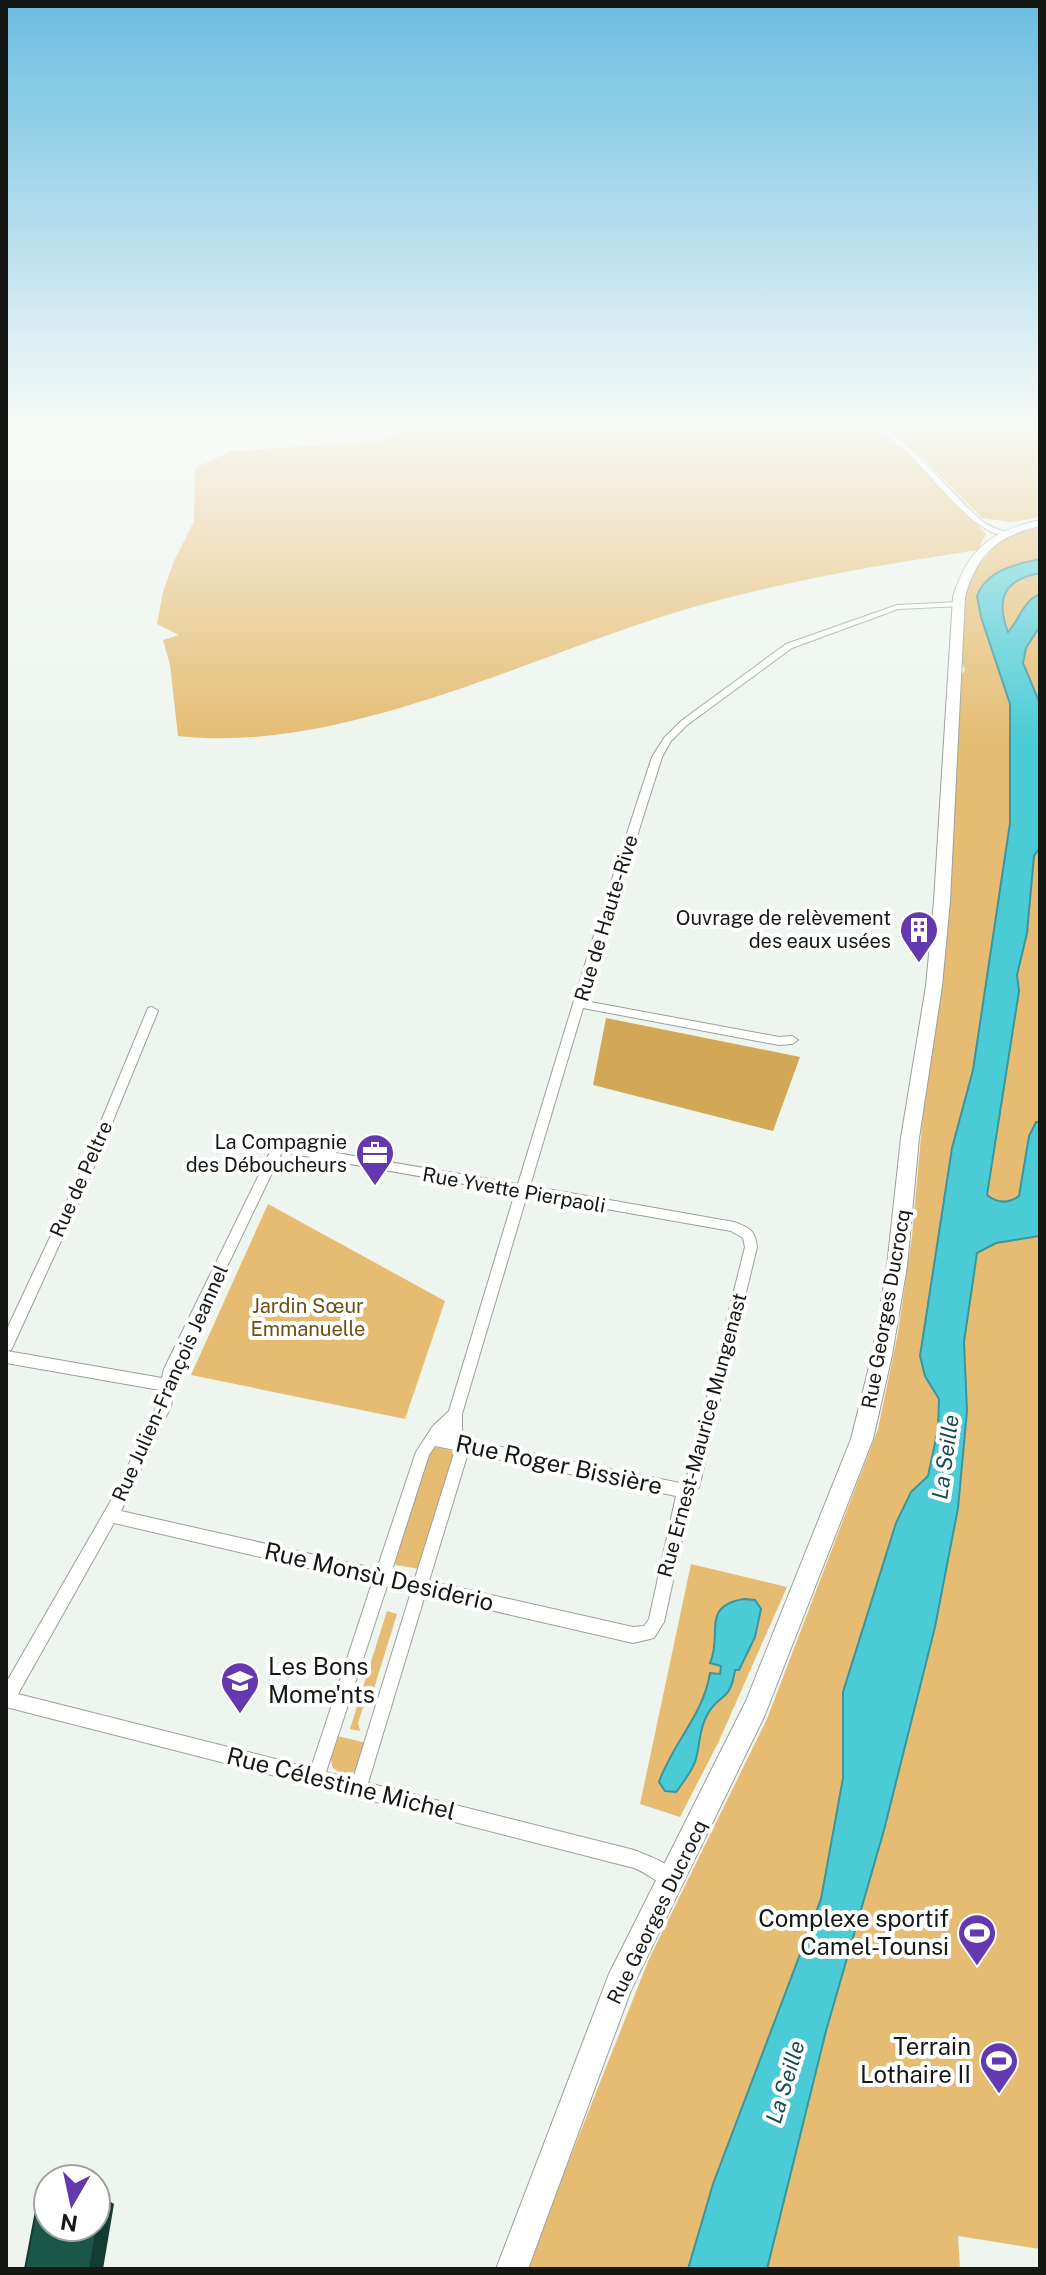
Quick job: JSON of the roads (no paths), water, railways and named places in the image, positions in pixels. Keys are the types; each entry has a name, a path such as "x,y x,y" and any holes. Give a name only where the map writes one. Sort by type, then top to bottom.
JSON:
{"street":[{"path":"992,529 1002,534 1019,529"},
{"name":"Rue Georges Ducrocq","path":"512,2269 599,2033 718,1788 799,1602 857,1456 882,1355 899,1252 910,1138 941,921 958,604 968,575 989,545 1002,534"},
{"name":"Rue de Haute-Rive","path":"316,1778 423,1452 455,1414 653,766 675,732 774,655 796,642 897,607 958,604"},
{"path":"580,1004 779,1041 792,1040"},
{"name":"Rue de Peltre","path":"6,1346 81,1184 152,1011"},
{"name":"Rue Yvette Pierpaoli","path":"278,1147 734,1227 749,1235"},
{"name":"Rue Julien-François Jeannel","path":"6,1699 111,1516 164,1406 166,1385 278,1147"},
{"name":"Rue Ernest-Maurice Mungenast","path":"648,1633 656,1622 686,1491 692,1487 751,1247 749,1235"},
{"path":"6,1357 166,1385"},
{"path":"358,1789 463,1446 455,1433 455,1414"},
{"name":"Rue Roger Bissière","path":"431,1439 686,1491"},
{"name":"Rue Monsù Desiderio","path":"111,1516 633,1635 648,1633"},
{"name":"Rue Célestine Michel","path":"6,1699 634,1859 653,1867 671,1880"}],"water":[{"name":"La Seille","path":"1040,559 1040,573 1010,586 1003,601 1008,632 1026,606 1040,594 1040,626 1026,648 1023,663 1040,704 1040,847 1034,856 1027,933 1017,975 1019,991 987,1195 1003,1202 1019,1196 1029,1136 1036,1122 1040,1122 1040,1236 996,1243 977,1253 964,1342 967,1411 958,1508 935,1627 884,1830 826,2031 767,2269 688,2269 713,2184 821,1899 843,1778 843,1692 896,1523 911,1492 928,1476 938,1429 939,1399 925,1376 920,1356 952,1148 973,1070 1010,823 1010,704 977,596 995,574"},
{"path":"755,1600 761,1609 755,1637 739,1670 735,1670 727,1693 707,1715 690,1772 676,1792 665,1791 659,1782 665,1768 695,1715 710,1673 720,1674 721,1666 710,1663 717,1615 730,1603"}],"place":[{"name":"Ouvrage de relèvement des eaux usées","path":"919,964"},
{"name":"La Compagnie des Déboucheurs","path":"375,1187"},
{"name":"Les Bons Mome'nts","path":"240,1715"},
{"name":"Complexe sportif Camel-Tounsi","path":"977,1967"},
{"name":"Terrain Lothaire II","path":"999,2095"}],"park label":[{"name":"Jardin Sœur Emmanuelle","path":"308,1318"}]}
